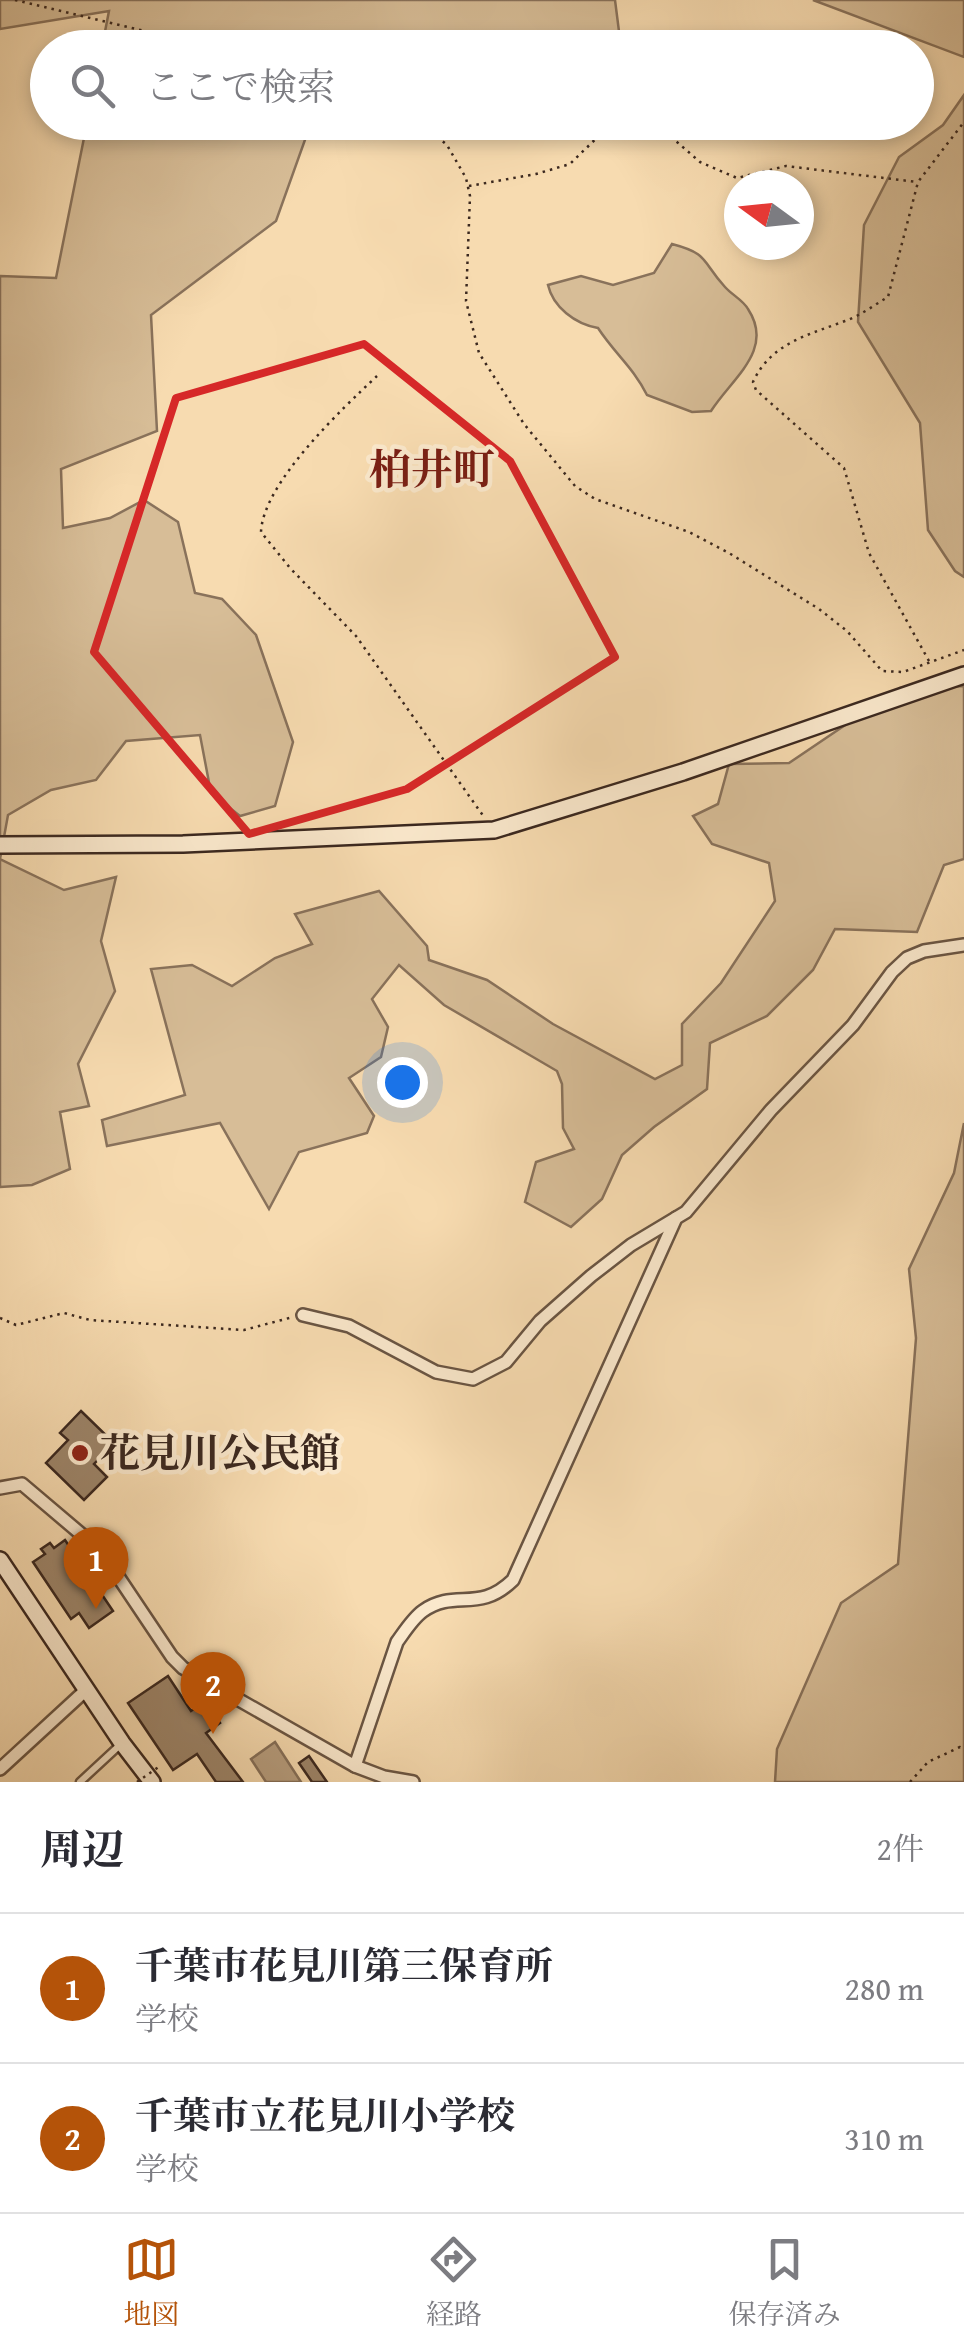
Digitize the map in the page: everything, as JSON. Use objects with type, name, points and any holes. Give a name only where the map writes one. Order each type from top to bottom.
[{"type":"street","points":[[0,845],[183,844],[494,830],[683,772],[964,675]]},
{"type":"street","points":[[303,1315],[349,1326],[436,1372],[472,1379],[506,1362],[540,1322],[592,1276],[686,1212],[771,1110],[854,1025],[892,972],[907,958],[924,951],[964,945]]},
{"type":"street","points":[[355,1766],[397,1642],[409,1625],[421,1612],[441,1602],[498,1595],[512,1580],[676,1218]]},
{"type":"street","points":[[0,1488],[22,1484],[101,1551],[172,1657],[184,1668],[355,1766],[412,1782]]},
{"type":"street","points":[[0,1560],[152,1782]]},
{"type":"street","points":[[0,1768],[86,1690]]},
{"type":"lane","points":[[80,1782],[122,1743]]},
{"type":"path","points":[[15,0],[140,30]]},
{"type":"path","points":[[929,662],[869,553],[844,468],[756,390],[754,382],[758,372],[784,344],[850,320],[888,296],[918,182],[964,122]]},
{"type":"path","points":[[438,140],[458,159],[470,196],[466,301],[478,353],[524,424],[574,486],[595,499],[689,532],[729,553],[820,609],[848,631],[882,672],[903,672],[964,650]]},
{"type":"path","points":[[468,186],[570,164],[595,140]]},
{"type":"path","points":[[675,140],[700,162],[737,178],[786,166],[918,182]]},
{"type":"path","points":[[377,376],[303,454],[272,498],[262,518],[262,532],[290,568],[356,636],[494,830]]},
{"type":"path","points":[[0,1318],[16,1325],[64,1313],[90,1320],[244,1330],[303,1315]]},
{"type":"path","points":[[910,1782],[928,1762],[960,1747],[964,1750]]},
{"type":"path","points":[[136,1782],[160,1766]]},
{"type":"highlighted area","points":[[364,344],[510,461],[615,657],[407,789],[249,834],[94,652],[176,398]]},
{"type":"shaded area","points":[[0,0],[615,0],[619,30],[105,30],[109,11],[0,29]]},
{"type":"shaded area","points":[[813,0],[964,0],[964,57],[934,46],[934,30],[892,30]]},
{"type":"shaded area","points":[[964,95],[964,577],[955,571],[928,530],[920,423],[858,322],[864,225],[899,157],[922,140],[934,140],[934,132]]},
{"type":"shaded area","points":[[84,140],[305,140],[276,221],[151,315],[157,431],[61,469],[63,528],[110,518],[144,500],[178,522],[195,593],[222,599],[256,635],[293,742],[275,806],[240,816],[211,793],[200,735],[126,741],[96,780],[51,790],[8,815],[0,859],[0,276],[56,278]]},
{"type":"shaded area","points":[[672,244],[693,251],[704,260],[746,306],[755,324],[757,338],[748,363],[711,411],[692,412],[647,395],[598,328],[566,313],[548,285],[581,276],[613,285],[654,273]]},
{"type":"shaded area","points":[[964,686],[964,859],[944,865],[917,932],[835,929],[813,970],[767,1016],[710,1043],[707,1089],[622,1155],[602,1199],[571,1227],[525,1202],[536,1162],[574,1149],[563,1128],[562,1084],[557,1071],[444,1005],[399,965],[372,999],[388,1027],[381,1057],[349,1078],[374,1116],[367,1133],[299,1152],[269,1209],[220,1123],[107,1146],[102,1120],[185,1095],[151,969],[192,965],[232,986],[275,958],[312,944],[295,914],[379,891],[427,946],[429,960],[487,980],[553,1024],[655,1079],[682,1065],[682,1024],[721,983],[775,901],[769,863],[712,844],[693,816],[718,804],[729,764],[789,763],[900,688]]},
{"type":"shaded area","points":[[0,859],[64,890],[116,877],[101,941],[115,991],[78,1064],[89,1106],[60,1112],[70,1169],[32,1185],[0,1187]]},
{"type":"shaded area","points":[[964,1123],[964,1782],[775,1782],[777,1749],[841,1603],[898,1564],[916,1338],[909,1269],[954,1173]]},
{"type":"shaded area","points":[[275,1742],[301,1782],[266,1782],[251,1759]]},
{"type":"building","name":"花見川公民館","points":[[81,1411],[114,1443],[94,1464],[107,1477],[84,1500],[46,1463],[68,1440],[60,1433]]},
{"type":"building","points":[[65,1540],[113,1611],[89,1628],[79,1613],[71,1619],[33,1562],[45,1554],[41,1549],[50,1543],[54,1548]]},
{"type":"building","points":[[168,1676],[191,1711],[205,1701],[220,1723],[206,1733],[243,1782],[216,1782],[197,1754],[173,1770],[128,1703]]},
{"type":"building","points":[[309,1756],[327,1782],[312,1782],[299,1763]]},
{"type":"place","name":"花見川公民館","points":[[80,1453]]},
{"type":"place","name":"千葉市花見川第三保育所","points":[[96,1609]]},
{"type":"place","name":"千葉市立花見川小学校","points":[[213,1734]]},
{"type":"district","name":"柏井町","points":[[432,469]]}]
